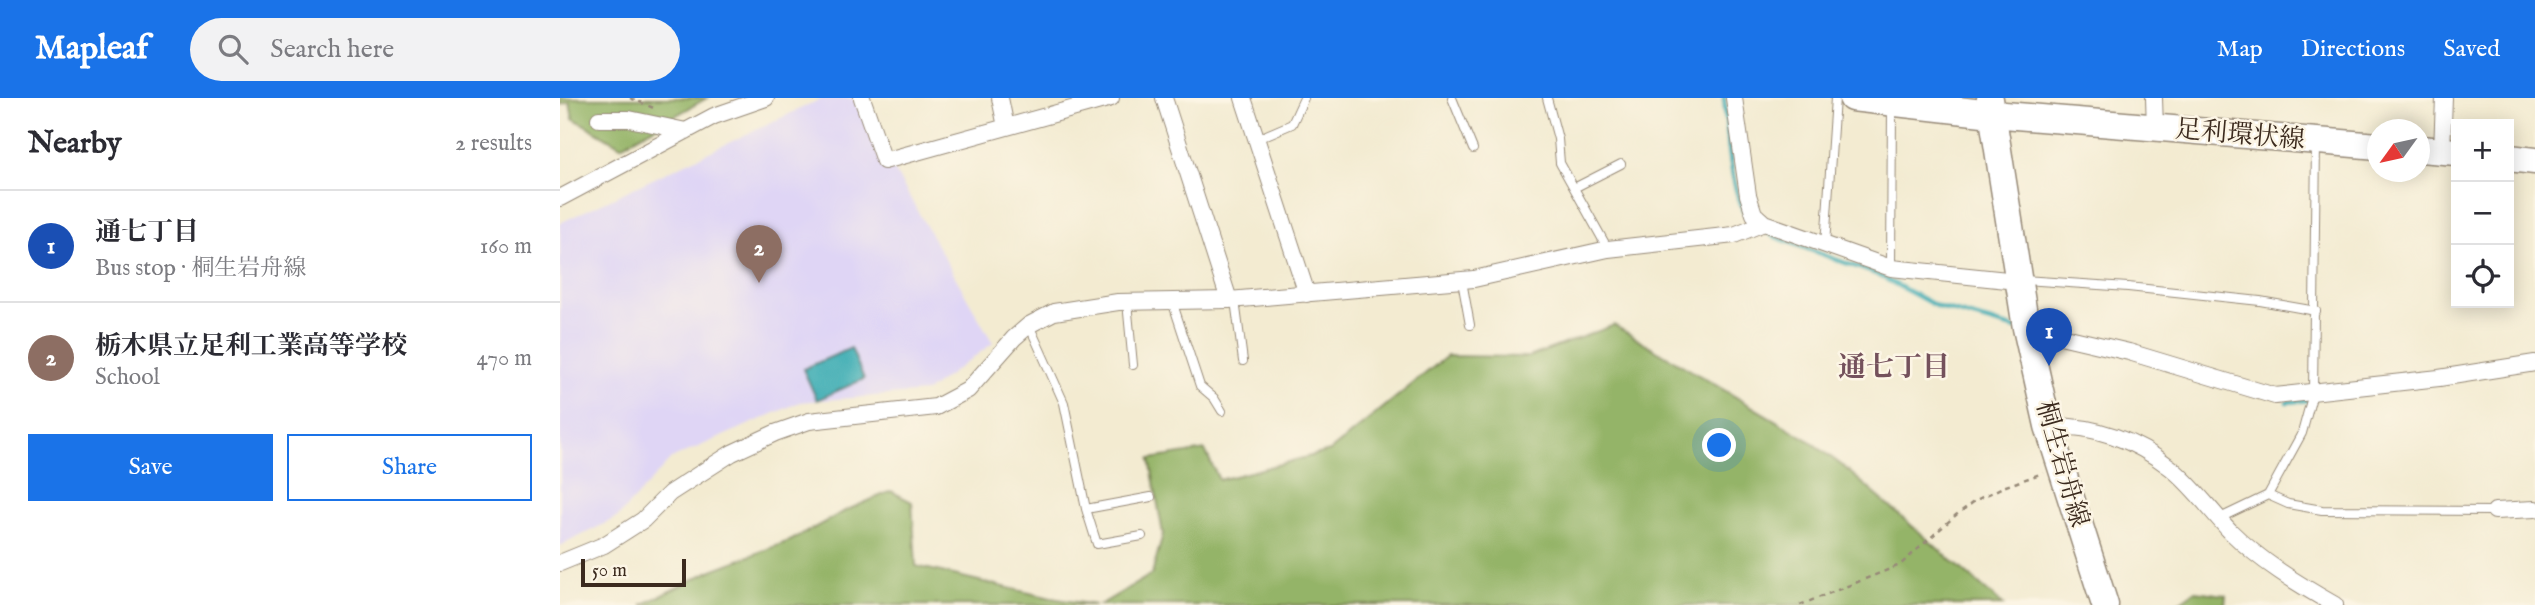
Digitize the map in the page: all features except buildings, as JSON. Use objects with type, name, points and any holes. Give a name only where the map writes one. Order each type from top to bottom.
[{"type":"main road","name":"足利環状線","points":[[1852,98],[1892,103],[1991,106],[2155,128],[2367,145]]},
{"type":"main road","name":"桐生岩舟線","points":[[1991,106],[2017,281],[2048,426],[2105,605]]},
{"type":"main road","points":[[2514,159],[2535,161]]},
{"type":"street","points":[[560,198],[713,116],[766,98]]},
{"type":"street","points":[[862,98],[884,161],[1006,127],[1074,103],[1111,98]]},
{"type":"street","points":[[1000,98],[1006,127]]},
{"type":"street","points":[[1164,98],[1232,300]]},
{"type":"street","points":[[1243,98],[1307,294]]},
{"type":"street","points":[[1734,98],[1748,195],[1754,214],[1764,223],[1891,268],[2017,281]]},
{"type":"street","points":[[2154,98],[2155,128]]},
{"type":"street","points":[[2439,151],[2444,98]]},
{"type":"street","points":[[599,119],[629,119],[685,131]]},
{"type":"street","points":[[560,563],[604,545],[643,520],[670,493],[732,453],[775,433],[809,421],[936,407],[968,390],[1029,324],[1054,312],[1127,302],[1232,300],[1462,281],[1608,249],[1724,236],[1764,223]]},
{"type":"street","points":[[2026,328],[2129,352],[2275,396],[2535,363]]},
{"type":"street","points":[[2048,426],[2071,425],[2124,438],[2172,469],[2231,532],[2287,577],[2335,605]]},
{"type":"street","points":[[2495,511],[2535,509]]},
{"type":"lane","points":[[1257,139],[1292,124],[1304,98]]},
{"type":"lane","points":[[1452,98],[1473,149]]},
{"type":"lane","points":[[1547,98],[1558,139],[1560,163],[1608,249]]},
{"type":"lane","points":[[1825,245],[1835,98]]},
{"type":"lane","points":[[1891,268],[1892,103]]},
{"type":"lane","points":[[2220,518],[2267,495],[2302,433],[2313,393],[2316,141]]},
{"type":"lane","points":[[1574,188],[1621,164]]},
{"type":"lane","points":[[2017,281],[2038,280],[2128,287],[2260,301],[2316,310]]},
{"type":"lane","points":[[1462,281],[1470,325]]},
{"type":"lane","points":[[1232,300],[1243,361]]},
{"type":"lane","points":[[1172,301],[1200,386],[1214,398],[1222,411]]},
{"type":"lane","points":[[1127,302],[1133,365]]},
{"type":"lane","points":[[1029,324],[1064,403],[1086,509],[1097,544],[1142,536]]},
{"type":"lane","points":[[2267,495],[2288,504],[2322,510],[2495,511]]},
{"type":"lane","points":[[1086,509],[1151,497]]},
{"type":"path","points":[[630,98],[663,111]]},
{"type":"path","points":[[1800,605],[1900,565],[1976,500],[2003,487],[2061,467]]},
{"type":"shaded area","points":[[823,98],[853,98],[993,343],[926,392],[800,402],[671,459],[618,517],[560,546],[560,223]]},
{"type":"green space","points":[[560,98],[707,98],[621,146],[573,118],[570,102],[560,105]]},
{"type":"green space","points":[[1614,325],[1807,439],[1844,467],[2003,605],[1100,605],[1152,574],[1163,534],[1150,459],[1205,450],[1219,480],[1330,451],[1447,356],[1529,357]]},
{"type":"green space","points":[[891,491],[912,502],[916,566],[1051,598],[1095,605],[642,605],[712,570],[792,540],[845,511]]},
{"type":"green space","points":[[2195,591],[2226,595],[2225,605],[2175,605]]},
{"type":"water","points":[[851,348],[864,379],[817,400],[803,369]]},
{"type":"waterway","points":[[1724,98],[1734,180],[1738,196],[1751,222]]},
{"type":"waterway","points":[[1764,230],[1775,237],[1878,275],[1938,307],[2016,329]]},
{"type":"waterway","points":[[2287,402],[2310,400]]},
{"type":"place","name":"栃木県立足利工業高等学校","points":[[759,283]]},
{"type":"place","name":"通七丁目","points":[[2049,366]]},
{"type":"district","name":"通七丁目","points":[[1894,368]]}]
